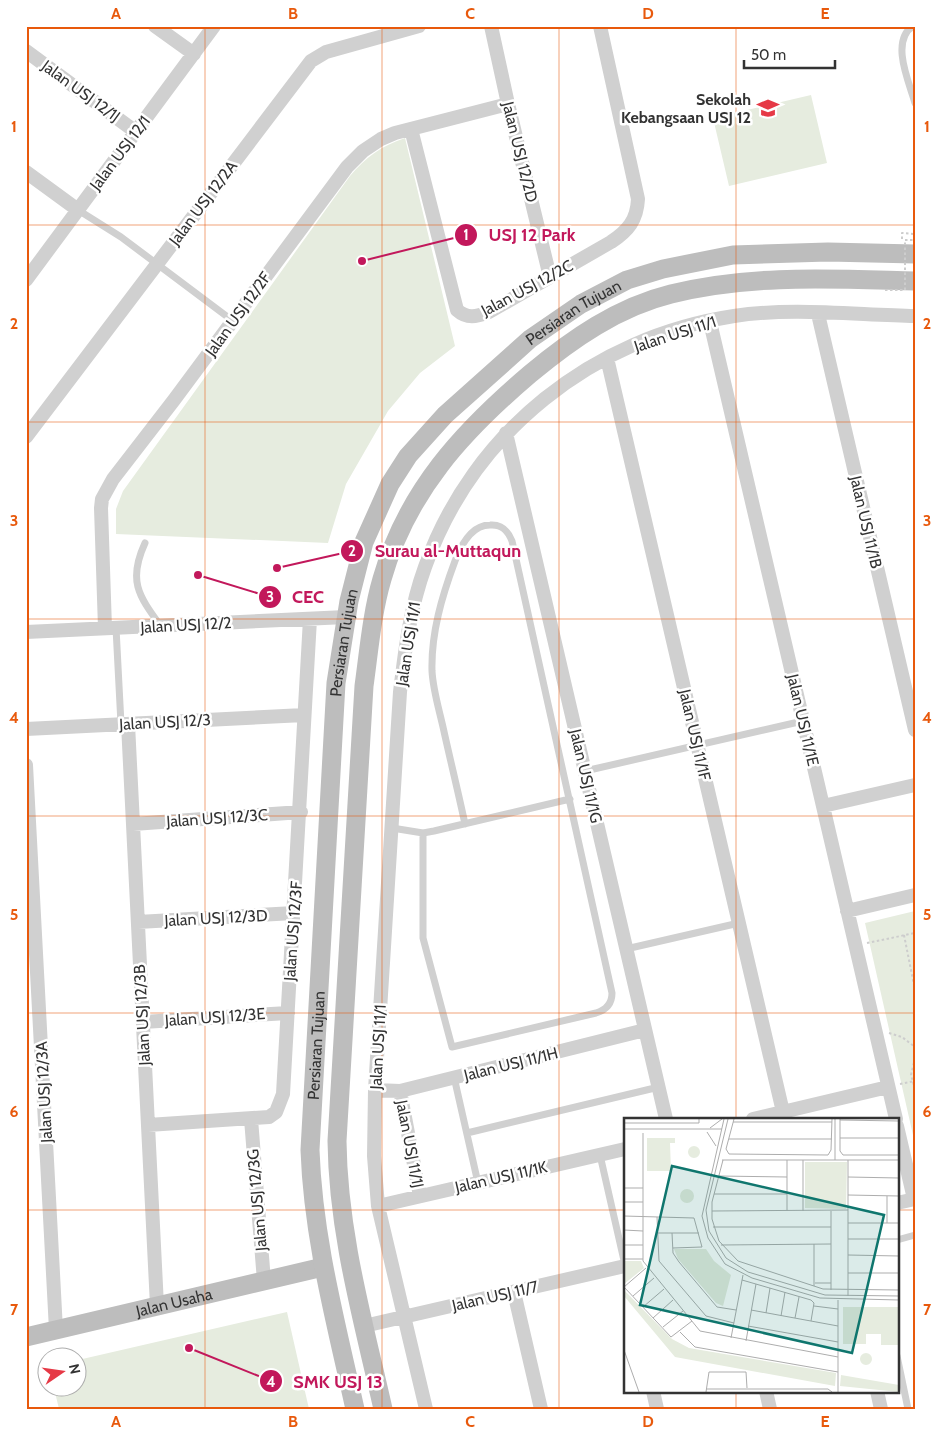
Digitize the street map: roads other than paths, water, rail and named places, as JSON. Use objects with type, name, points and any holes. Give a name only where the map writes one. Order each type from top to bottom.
[{"type":"main road","name":"Persiaran Tujuan","points":[[355,1409],[315,1218],[310,1150],[336,683],[346,617],[364,542],[390,484],[427,433],[491,372],[530,339],[581,304],[627,280],[663,269],[733,255],[828,252],[915,254]]},
{"type":"main road","name":"Persiaran Tujuan","points":[[383,1409],[343,1232],[337,1174],[337,1141],[360,721],[374,615],[382,578],[395,544],[424,485],[447,454],[482,417],[546,361],[609,318],[645,302],[705,286],[736,282],[790,280],[915,281]]},
{"type":"main road","points":[[530,339],[538,340],[543,344],[546,361]]},
{"type":"main road","name":"Jalan Usaha","points":[[26,1337],[324,1267]]},
{"type":"street","points":[[155,26],[194,54]]},
{"type":"street","name":"Jalan USJ 12/1","points":[[26,280],[214,26]]},
{"type":"street","name":"Jalan USJ 12/2A","points":[[26,437],[311,61],[326,52],[419,26]]},
{"type":"street","name":"Jalan USJ 12/2D","points":[[492,26],[508,104],[550,277]]},
{"type":"street","name":"Jalan USJ 12/2C","points":[[411,129],[453,300],[457,310],[464,316],[481,315],[550,277],[624,232],[634,219],[638,199],[600,26]]},
{"type":"street","name":"Jalan USJ 12/1J","points":[[26,51],[136,132]]},
{"type":"street","name":"Jalan USJ 12/2F","points":[[111,628],[102,499],[113,479],[347,167],[363,151],[381,139],[411,129],[508,104]]},
{"type":"street","points":[[26,172],[78,210]]},
{"type":"street","name":"Jalan USJ 11/1","points":[[426,1409],[378,1206],[374,1156],[375,1090],[400,692],[405,643],[425,566],[451,509],[468,482],[506,433],[556,388],[581,371],[656,337],[732,316],[764,312],[915,316]]},
{"type":"street","name":"Jalan USJ 11/1B","points":[[818,314],[915,730]]},
{"type":"street","name":"Jalan USJ 11/1E","points":[[710,322],[896,1118]]},
{"type":"street","name":"Jalan USJ 11/1F","points":[[607,358],[783,1112]]},
{"type":"street","name":"Jalan USJ 11/1G","points":[[506,433],[666,1118]]},
{"type":"street","name":"Jalan USJ 12/2","points":[[26,632],[346,617]]},
{"type":"street","name":"Jalan USJ 12/3F","points":[[148,1125],[269,1117],[276,1112],[283,1094],[310,619]]},
{"type":"street","name":"Jalan USJ 12/3","points":[[26,729],[304,715]]},
{"type":"street","name":"Jalan USJ 12/3B","points":[[125,724],[133,824],[156,1306]]},
{"type":"street","name":"Jalan USJ 12/3A","points":[[26,765],[56,1330]]},
{"type":"street","points":[[823,806],[915,785]]},
{"type":"street","name":"Jalan USJ 12/3C","points":[[133,824],[300,812]]},
{"type":"street","points":[[847,910],[915,895]]},
{"type":"street","name":"Jalan USJ 12/3D","points":[[138,922],[294,914]]},
{"type":"street","name":"Jalan USJ 12/3E","points":[[143,1022],[288,1013]]},
{"type":"street","name":"Jalan USJ 11/1H","points":[[375,1090],[400,1091],[646,1030]]},
{"type":"street","points":[[757,1118],[888,1088]]},
{"type":"street","name":"Jalan USJ 11/1J","points":[[400,1091],[420,1196]]},
{"type":"street","name":"Jalan USJ 12/3G","points":[[251,1119],[264,1281]]},
{"type":"street","points":[[898,1130],[914,1199],[898,1203]]},
{"type":"street","name":"Jalan USJ 11/1K","points":[[378,1206],[624,1149]]},
{"type":"street","name":"Jalan USJ 11/7","points":[[364,1326],[624,1265]]},
{"type":"street","points":[[514,1292],[541,1409]]},
{"type":"street","points":[[653,1392],[657,1409]]},
{"type":"street","points":[[766,1392],[770,1409]]},
{"type":"street","points":[[876,1392],[880,1409]]},
{"type":"lane","points":[[913,26],[903,36],[902,52],[915,102]]},
{"type":"lane","points":[[78,210],[157,264],[233,321]]},
{"type":"lane","points":[[422,832],[423,938],[452,1047],[603,1010],[612,1000],[570,799],[512,541],[508,532],[502,527],[484,525],[468,536],[460,548],[446,584],[439,607],[432,662],[434,686],[465,824]]},
{"type":"lane","points":[[145,543],[138,558],[134,577],[138,592],[160,626]]},
{"type":"lane","points":[[111,628],[125,724]]},
{"type":"lane","points":[[585,771],[803,721]]},
{"type":"lane","points":[[392,828],[422,832],[465,824],[570,799]]},
{"type":"lane","points":[[626,949],[738,923]]},
{"type":"lane","points":[[454,1078],[478,1183]]},
{"type":"lane","points":[[467,1133],[658,1087]]},
{"type":"lane","points":[[600,1154],[624,1261]]},
{"type":"lane","points":[[898,1240],[915,1235]]},
{"type":"lane","points":[[898,1361],[908,1409]]},
{"type":"place","name":"Sekolah Kebangsaan USJ 12","points":[[768,108]]},
{"type":"place","name":"USJ 12 Park","points":[[362,261]]},
{"type":"place","name":"Surau al-Muttaqun","points":[[277,568]]},
{"type":"place","name":"CEC","points":[[198,575]]},
{"type":"place","name":"SMK USJ 13","points":[[189,1348]]}]
